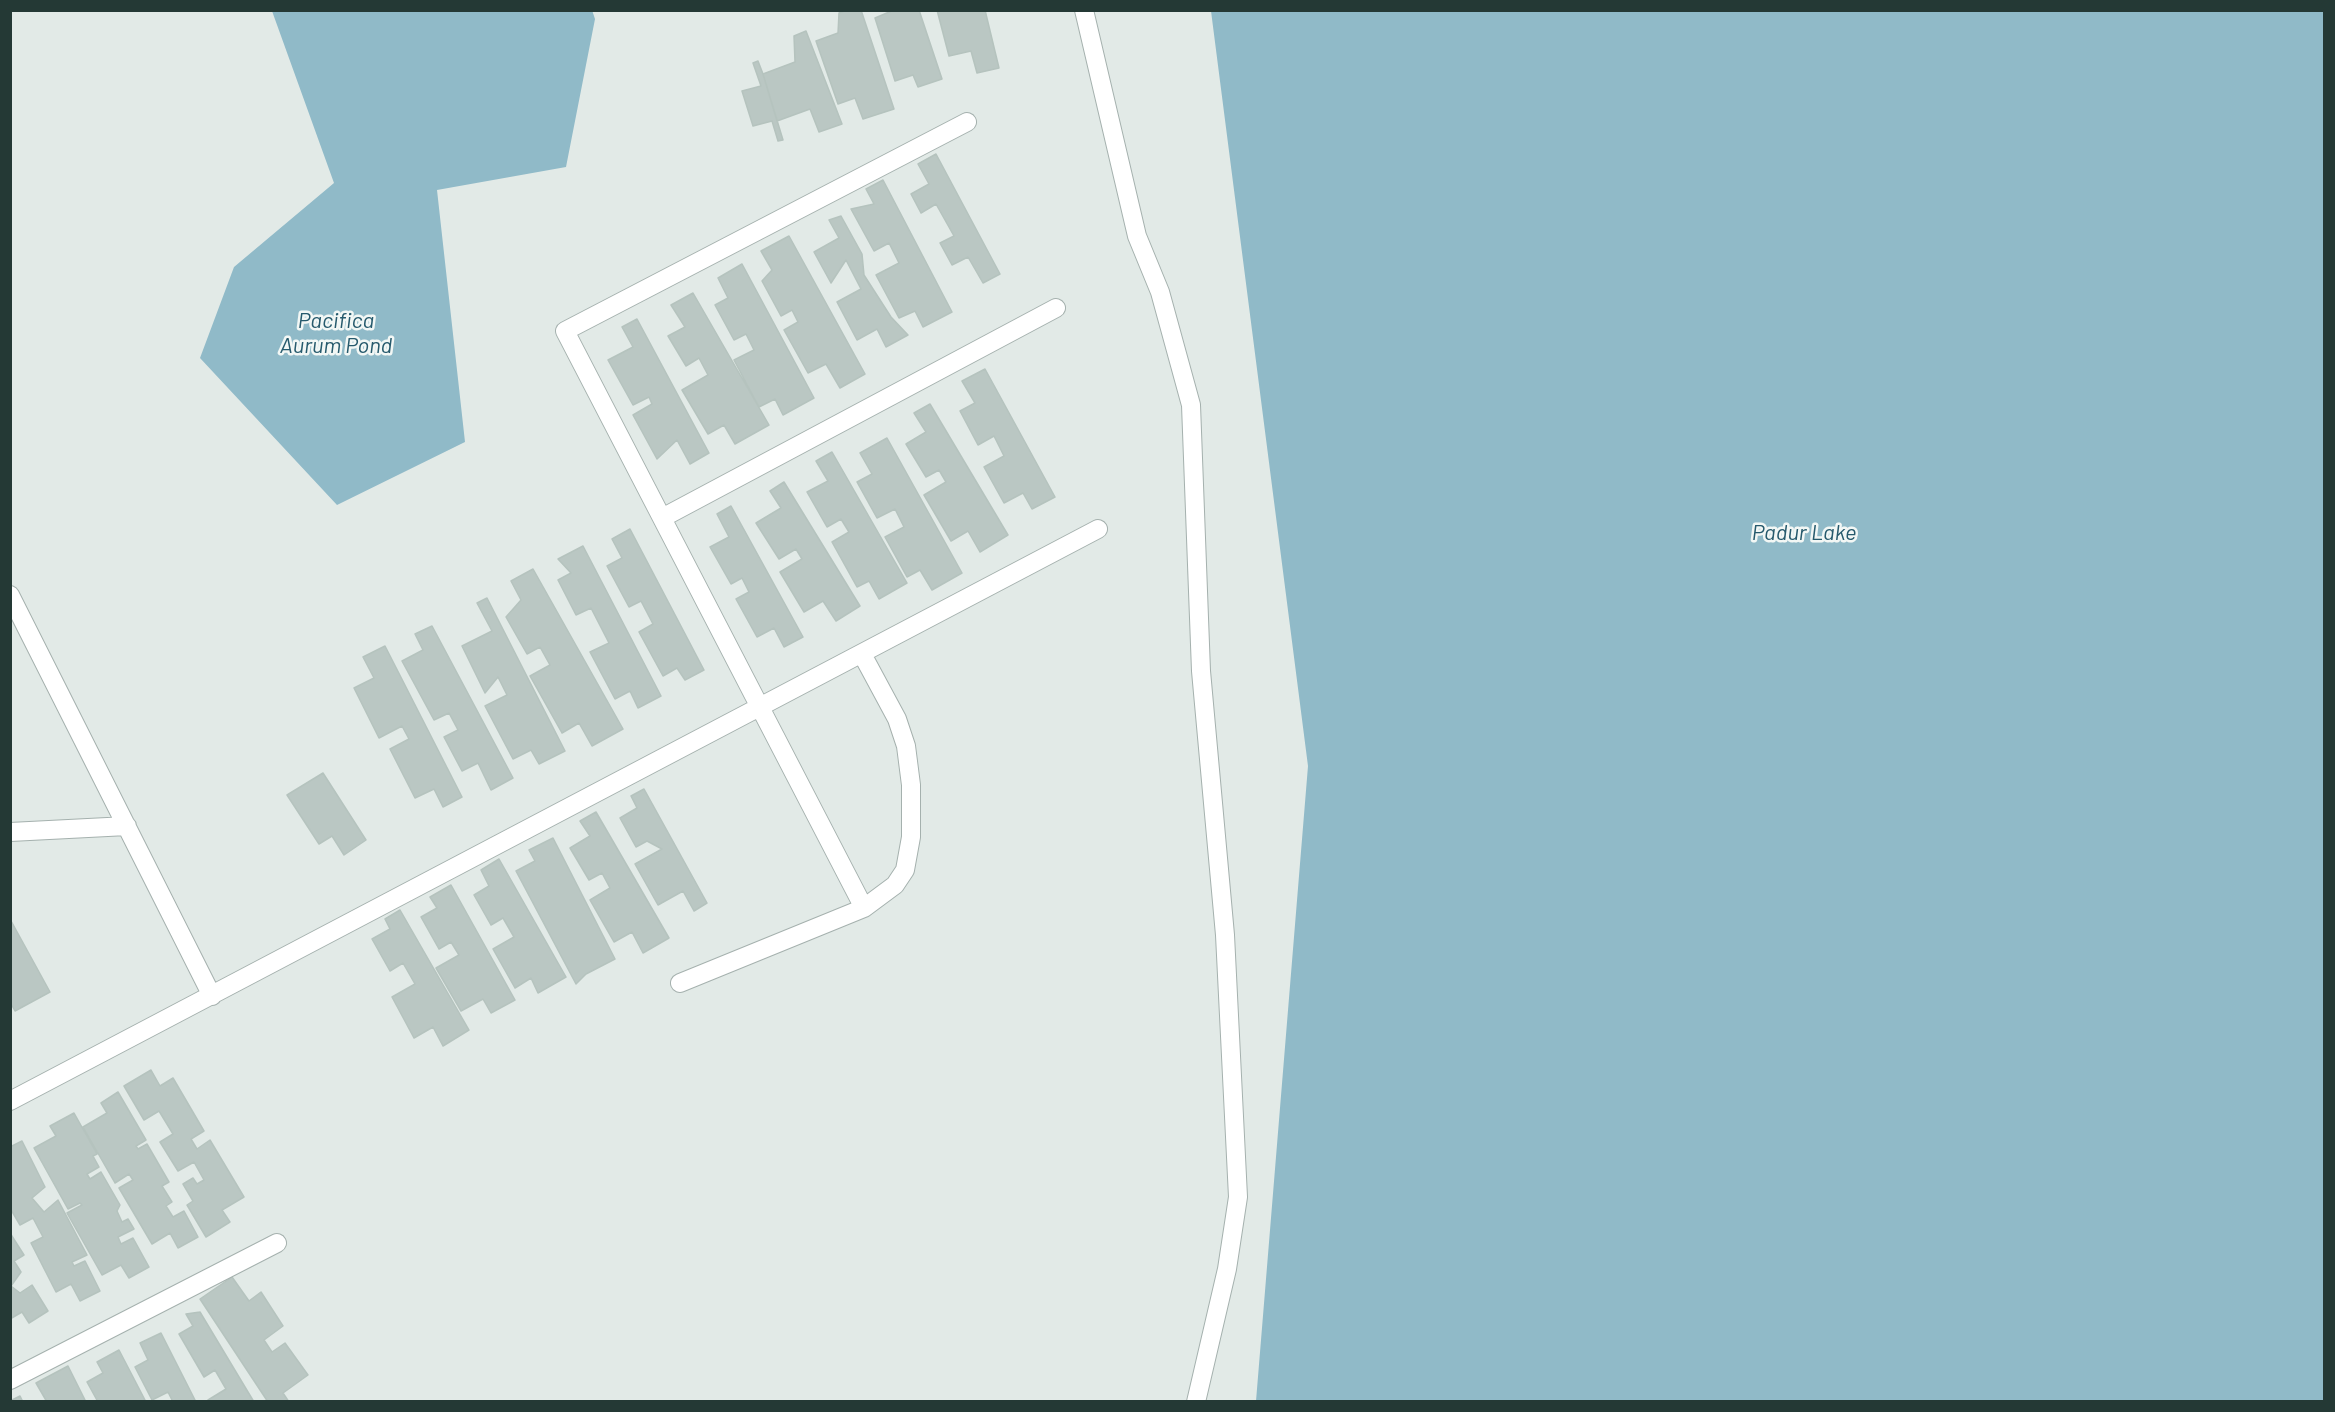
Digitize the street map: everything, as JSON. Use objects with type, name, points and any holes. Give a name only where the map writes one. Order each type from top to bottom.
[{"type":"street","points":[[1084,10],[1137,236],[1152,268],[1183,370],[1193,427],[1201,672],[1225,934],[1238,1197],[1227,1269],[1196,1401]]},
{"type":"street","points":[[864,908],[565,331],[967,122]]},
{"type":"street","points":[[662,518],[1056,308]]},
{"type":"street","points":[[10,1101],[1098,529]]},
{"type":"street","points":[[10,595],[212,996]]},
{"type":"street","points":[[680,983],[864,908],[895,885],[905,870],[911,837],[911,785],[906,746],[897,719],[862,654]]},
{"type":"street","points":[[10,832],[127,826]]},
{"type":"street","points":[[10,1380],[277,1243]]},
{"type":"water","name":"Pacifica Aurum Pond","points":[[592,10],[595,19],[566,167],[437,190],[465,442],[337,505],[200,358],[234,267],[334,183],[272,11]]},
{"type":"water","name":"Padur Lake","points":[[1211,11],[2324,11],[2324,1401],[1256,1401],[1308,766]]},
{"type":"building","points":[[847,10],[861,10],[894,109],[863,119],[855,98],[838,104],[816,41],[838,33],[839,13]]},
{"type":"building","points":[[894,10],[919,10],[942,79],[918,87],[913,75],[895,81],[875,18]]},
{"type":"building","points":[[937,10],[985,10],[999,68],[977,73],[971,51],[949,56]]},
{"type":"building","points":[[806,31],[842,124],[819,132],[810,109],[777,121],[763,74],[795,62],[794,36]]},
{"type":"building","points":[[758,61],[783,140],[778,141],[772,121],[753,126],[742,91],[761,86],[753,63]]},
{"type":"building","points":[[936,154],[1000,274],[983,283],[968,257],[952,265],[940,243],[954,236],[936,204],[921,213],[911,194],[929,184],[918,164]]},
{"type":"building","points":[[883,180],[952,312],[923,327],[915,311],[899,318],[876,275],[899,263],[889,243],[874,251],[851,209],[874,204],[866,189]]},
{"type":"building","points":[[841,216],[862,254],[864,275],[891,317],[908,335],[886,347],[877,329],[857,340],[837,302],[861,289],[846,260],[831,283],[814,252],[839,238],[829,220]]},
{"type":"building","points":[[789,236],[865,374],[840,388],[826,364],[808,373],[784,330],[798,322],[792,310],[781,316],[762,281],[772,270],[761,251]]},
{"type":"building","points":[[742,264],[814,398],[783,415],[775,399],[759,407],[734,360],[754,350],[746,334],[734,340],[715,305],[728,298],[718,278]]},
{"type":"building","points":[[693,293],[769,425],[735,444],[724,425],[708,434],[682,390],[708,375],[699,358],[686,366],[668,336],[685,327],[671,305]]},
{"type":"building","points":[[637,319],[709,453],[690,464],[677,440],[657,459],[633,415],[652,404],[649,397],[633,405],[608,360],[633,347],[622,327]]},
{"type":"building","points":[[985,369],[1055,497],[1032,509],[1023,493],[1004,503],[984,467],[1004,456],[994,436],[978,445],[960,411],[975,403],[962,381]]},
{"type":"building","points":[[930,404],[1008,535],[980,552],[968,531],[951,541],[924,495],[946,482],[939,470],[926,477],[906,444],[926,432],[914,413]]},
{"type":"building","points":[[887,438],[962,573],[932,590],[920,570],[907,577],[885,537],[904,527],[895,509],[877,518],[857,482],[872,474],[860,453]]},
{"type":"building","points":[[832,452],[907,583],[879,599],[869,581],[857,587],[832,542],[849,532],[841,519],[827,527],[807,492],[828,481],[816,461]]},
{"type":"building","points":[[784,482],[860,606],[836,621],[823,601],[804,612],[780,572],[802,559],[796,549],[779,559],[756,523],[781,508],[770,491]]},
{"type":"building","points":[[731,506],[803,637],[784,647],[774,628],[757,637],[736,599],[749,592],[742,578],[731,584],[710,547],[729,537],[717,514]]},
{"type":"building","points":[[630,529],[704,670],[685,680],[677,668],[663,676],[639,632],[653,624],[641,601],[629,607],[607,566],[622,558],[612,539]]},
{"type":"building","points":[[583,546],[661,696],[638,708],[630,691],[615,699],[590,652],[609,643],[591,608],[576,615],[558,580],[571,573],[558,559]]},
{"type":"building","points":[[533,569],[623,729],[592,746],[579,723],[562,733],[530,676],[550,665],[540,647],[527,654],[506,617],[521,600],[511,581]]},
{"type":"building","points":[[487,598],[565,751],[539,764],[531,750],[513,759],[485,706],[507,695],[498,677],[485,693],[462,646],[492,631],[477,603]]},
{"type":"building","points":[[432,626],[513,778],[491,790],[478,763],[462,771],[444,737],[458,730],[449,713],[434,720],[402,661],[423,650],[415,634]]},
{"type":"building","points":[[385,646],[462,797],[443,807],[434,789],[415,798],[390,749],[409,739],[402,726],[379,738],[354,688],[374,678],[363,657]]},
{"type":"building","points":[[323,773],[366,840],[344,855],[332,836],[319,844],[287,795]]},
{"type":"building","points":[[644,789],[707,903],[694,911],[683,891],[658,905],[635,864],[662,849],[647,841],[636,847],[620,818],[637,808],[631,796]]},
{"type":"building","points":[[596,812],[669,938],[643,953],[632,932],[614,942],[590,900],[610,888],[602,873],[589,880],[570,848],[590,836],[580,821]]},
{"type":"building","points":[[553,838],[615,959],[586,974],[576,984],[516,871],[535,861],[529,850]]},
{"type":"building","points":[[499,859],[566,977],[538,993],[531,978],[515,988],[493,949],[514,937],[503,918],[491,925],[474,895],[489,886],[481,870]]},
{"type":"building","points":[[451,885],[515,1000],[491,1013],[483,999],[461,1011],[436,968],[459,955],[451,942],[439,949],[421,917],[437,908],[430,897]]},
{"type":"building","points":[[400,910],[469,1030],[443,1046],[433,1027],[414,1038],[392,997],[415,984],[403,963],[390,971],[372,939],[390,929],[385,919]]},
{"type":"building","points":[[10,919],[50,992],[15,1011],[10,1002]]},
{"type":"building","points":[[151,1070],[160,1086],[173,1078],[204,1131],[191,1139],[197,1149],[210,1140],[244,1197],[222,1210],[230,1222],[206,1237],[187,1205],[193,1201],[183,1184],[193,1178],[197,1184],[204,1180],[194,1162],[178,1171],[160,1142],[173,1134],[159,1111],[144,1120],[124,1086]]},
{"type":"building","points":[[118,1092],[146,1140],[136,1146],[138,1149],[147,1144],[169,1182],[162,1186],[172,1202],[166,1206],[173,1217],[184,1211],[198,1237],[178,1248],[170,1233],[152,1244],[119,1188],[133,1180],[129,1174],[115,1183],[83,1127],[107,1113],[101,1103]]},
{"type":"building","points":[[74,1113],[97,1154],[93,1156],[99,1167],[87,1174],[90,1179],[101,1172],[120,1205],[117,1211],[122,1222],[128,1219],[134,1229],[118,1237],[121,1244],[133,1238],[149,1267],[129,1278],[121,1265],[102,1275],[67,1213],[82,1205],[80,1203],[68,1209],[34,1148],[56,1136],[50,1126]]},
{"type":"building","points":[[22,1141],[45,1187],[32,1198],[44,1212],[58,1200],[87,1255],[72,1262],[74,1266],[85,1261],[100,1291],[80,1301],[71,1284],[56,1292],[31,1243],[43,1237],[33,1218],[20,1225],[10,1208],[10,1147]]},
{"type":"building","points":[[10,1233],[24,1255],[14,1261],[21,1272],[11,1286],[20,1293],[32,1285],[48,1311],[29,1323],[22,1312],[10,1319]]},
{"type":"building","points":[[232,1277],[249,1301],[261,1292],[283,1326],[264,1340],[272,1352],[285,1343],[308,1375],[283,1393],[289,1402],[268,1402],[200,1299]]},
{"type":"building","points":[[200,1312],[254,1402],[209,1402],[208,1400],[226,1389],[215,1370],[204,1377],[179,1334],[193,1326],[186,1314]]},
{"type":"building","points":[[161,1333],[196,1402],[173,1402],[168,1392],[152,1400],[135,1367],[148,1360],[140,1343]]},
{"type":"building","points":[[119,1350],[146,1402],[98,1402],[87,1382],[103,1373],[97,1362]]},
{"type":"building","points":[[68,1366],[86,1402],[47,1402],[36,1383]]},
{"type":"building","points":[[20,1396],[23,1402],[10,1402],[10,1401]]}]
